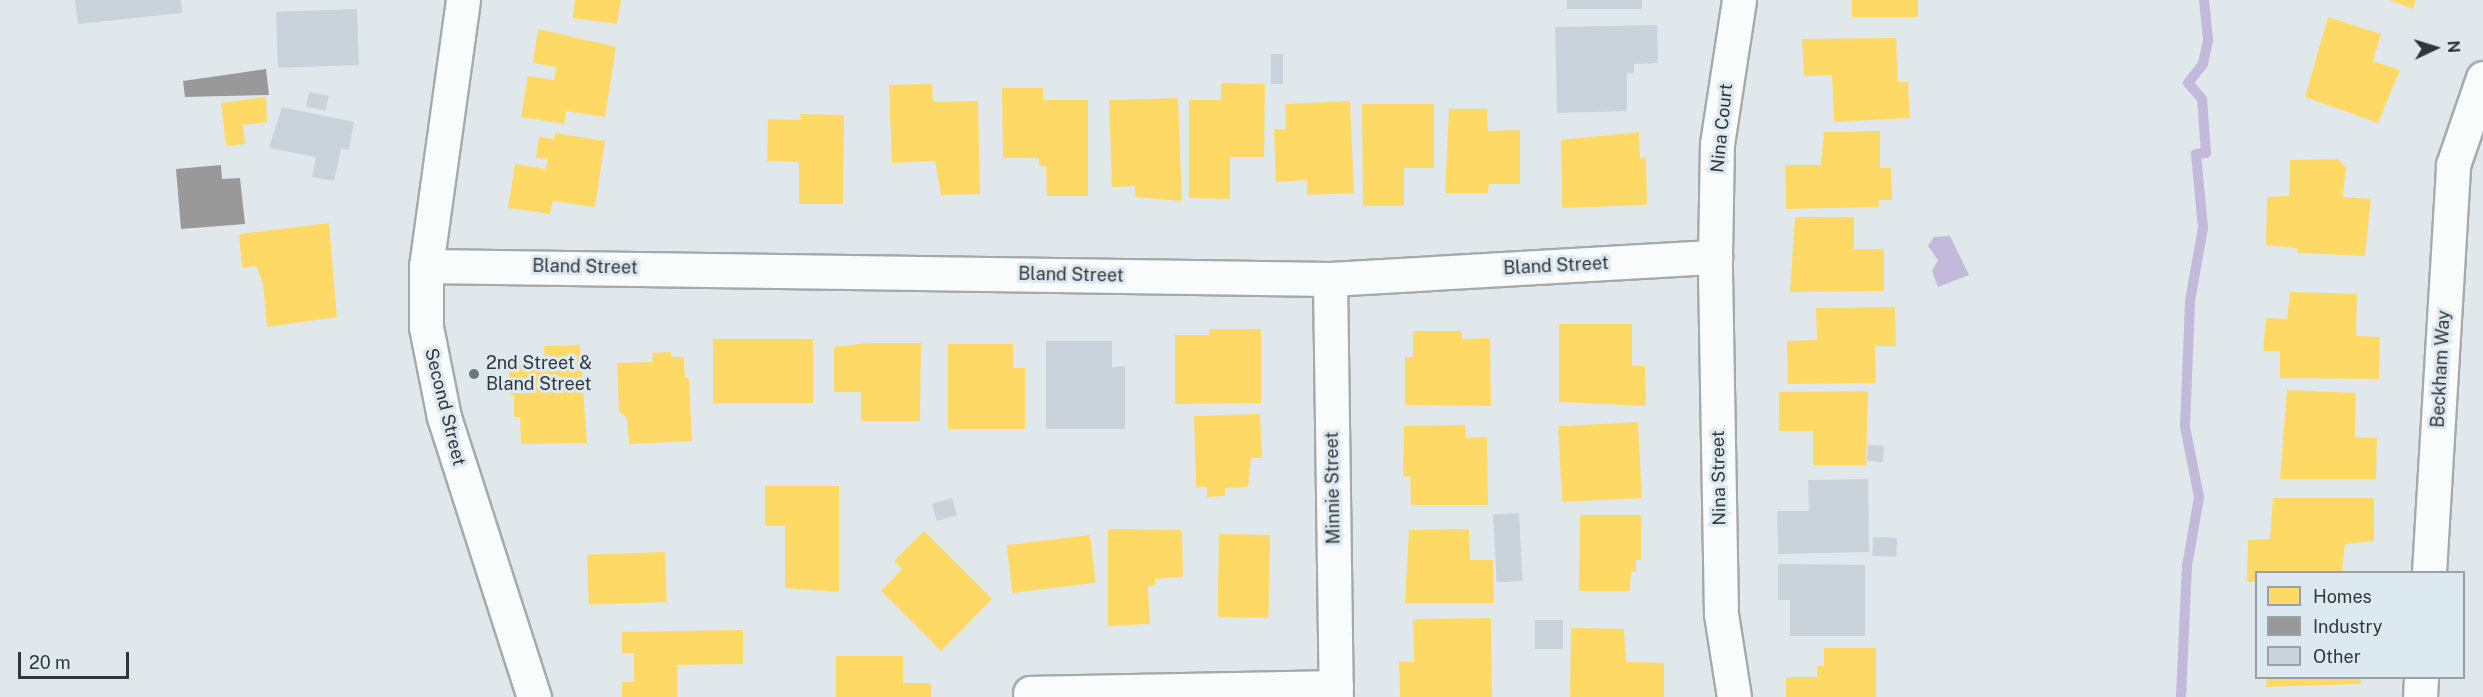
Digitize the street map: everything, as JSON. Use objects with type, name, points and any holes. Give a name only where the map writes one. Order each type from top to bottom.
[{"type":"street","name":"Second Street","points":[[463,0],[426,266],[426,327],[444,417],[534,697]]},
{"type":"street","name":"Nina Court","points":[[1715,257],[1717,144],[1739,0]]},
{"type":"street","name":"Beckham Way","points":[[2429,571],[2453,165],[2483,78]]},
{"type":"street","name":"Bland Street","points":[[426,266],[1330,279],[1715,257]]},
{"type":"street","name":"Nina Street","points":[[1715,257],[1721,614],[1734,697]]},
{"type":"street","name":"Minnie Street","points":[[1330,279],[1336,692]]},
{"type":"street","points":[[2420,697],[2421,679]]},
{"type":"street","points":[[1030,693],[1336,692]]},
{"type":"shaded area","points":[[1950,236],[1969,275],[1938,287],[1932,271],[1938,260],[1928,246],[1934,237]]},
{"type":"building: Homes","points":[[575,0],[621,0],[617,24],[573,18]]},
{"type":"building: Homes","points":[[1852,0],[1918,0],[1918,17],[1852,17]]},
{"type":"building: Homes","points":[[2390,0],[2416,0],[2413,9]]},
{"type":"building: Homes","points":[[2328,17],[2381,34],[2373,61],[2400,70],[2378,123],[2305,97]]},
{"type":"building: Homes","points":[[538,29],[616,47],[605,117],[566,111],[564,124],[521,117],[528,76],[554,80],[556,67],[533,63]]},
{"type":"building: Homes","points":[[1896,38],[1898,82],[1908,82],[1910,118],[1834,122],[1832,75],[1804,76],[1802,39]]},
{"type":"building: Homes","points":[[1221,83],[1265,84],[1264,157],[1230,157],[1230,199],[1189,198],[1189,100],[1221,100]]},
{"type":"building: Homes","points":[[932,84],[933,102],[978,101],[980,194],[941,195],[935,161],[892,163],[889,85]]},
{"type":"building: Homes","points":[[1002,88],[1043,88],[1043,100],[1088,100],[1088,196],[1047,196],[1046,166],[1039,166],[1039,158],[1003,158]]},
{"type":"building: Homes","points":[[266,97],[267,122],[243,125],[245,144],[226,146],[221,103]]},
{"type":"building: Homes","points":[[1178,98],[1182,201],[1135,197],[1135,186],[1112,187],[1109,100]]},
{"type":"building: Homes","points":[[1350,101],[1354,193],[1307,195],[1307,180],[1276,182],[1274,129],[1286,129],[1285,104]]},
{"type":"building: Homes","points":[[1362,104],[1434,104],[1434,168],[1404,168],[1404,206],[1363,206]]},
{"type":"building: Homes","points":[[1449,109],[1487,109],[1488,131],[1520,130],[1520,184],[1489,184],[1488,193],[1445,193]]},
{"type":"building: Homes","points":[[800,114],[844,115],[843,204],[799,204],[799,162],[767,161],[768,119],[801,120]]},
{"type":"building: Homes","points":[[1880,131],[1880,168],[1891,168],[1892,200],[1879,200],[1879,207],[1786,209],[1785,165],[1821,165],[1824,132]]},
{"type":"building: Homes","points":[[1639,132],[1640,158],[1646,157],[1647,205],[1562,208],[1561,140]]},
{"type":"building: Homes","points":[[555,133],[605,141],[595,207],[553,201],[550,214],[508,208],[515,164],[546,169],[548,159],[536,158],[539,137],[554,139]]},
{"type":"building: Homes","points":[[2338,159],[2346,167],[2343,197],[2371,199],[2365,256],[2298,253],[2297,248],[2266,245],[2267,197],[2289,196],[2290,160]]},
{"type":"building: Homes","points":[[1795,217],[1854,217],[1854,249],[1884,249],[1884,291],[1790,292]]},
{"type":"building: Homes","points":[[329,223],[337,317],[267,327],[263,283],[256,266],[242,268],[239,234]]},
{"type":"building: Homes","points":[[2290,292],[2357,294],[2356,336],[2380,337],[2379,379],[2280,378],[2280,351],[2263,351],[2266,318],[2287,319]]},
{"type":"building: Homes","points":[[1895,307],[1896,346],[1875,346],[1876,383],[1788,384],[1787,341],[1817,340],[1816,308]]},
{"type":"building: Homes","points":[[1559,324],[1632,324],[1632,366],[1645,366],[1646,406],[1559,402]]},
{"type":"building: Homes","points":[[1209,329],[1261,329],[1261,403],[1175,404],[1175,335],[1209,335]]},
{"type":"building: Homes","points":[[1413,331],[1462,331],[1462,339],[1490,338],[1491,406],[1405,405],[1405,357],[1413,357]]},
{"type":"building: Homes","points":[[713,339],[813,339],[813,403],[713,403]]},
{"type":"building: Homes","points":[[867,343],[921,343],[920,421],[861,421],[861,392],[834,392],[834,347]]},
{"type":"building: Homes","points":[[948,344],[1013,344],[1013,368],[1025,368],[1025,429],[948,429]]},
{"type":"building: Homes","points":[[580,345],[587,443],[521,444],[520,417],[514,417],[514,395],[509,395],[509,361],[545,360],[544,346]]},
{"type":"building: Homes","points":[[671,352],[671,357],[684,357],[685,378],[689,378],[692,441],[629,444],[627,418],[619,411],[617,363],[653,362],[652,353]]},
{"type":"building: Homes","points":[[2287,390],[2356,393],[2355,437],[2377,438],[2376,479],[2280,479]]},
{"type":"building: Homes","points":[[1868,391],[1866,465],[1813,465],[1813,431],[1779,431],[1779,392]]},
{"type":"building: Homes","points":[[1260,414],[1262,458],[1251,458],[1248,487],[1225,488],[1225,496],[1207,497],[1207,487],[1196,487],[1194,416]]},
{"type":"building: Homes","points":[[1638,422],[1642,498],[1562,502],[1558,426]]},
{"type":"building: Homes","points":[[1465,425],[1466,438],[1487,437],[1488,505],[1411,505],[1410,476],[1403,477],[1404,426]]},
{"type":"building: Homes","points":[[765,486],[839,486],[839,592],[785,588],[785,526],[765,526]]},
{"type":"building: Homes","points":[[2273,498],[2374,498],[2374,541],[2345,544],[2342,571],[2255,571],[2255,582],[2247,582],[2248,540],[2270,539]]},
{"type":"building: Homes","points":[[1580,515],[1641,515],[1641,560],[1636,560],[1636,572],[1631,571],[1630,591],[1579,591]]},
{"type":"building: Homes","points":[[1108,529],[1182,530],[1183,577],[1155,579],[1155,585],[1148,586],[1150,624],[1108,626]]},
{"type":"building: Homes","points":[[1469,529],[1470,560],[1493,560],[1494,603],[1405,603],[1409,530]]},
{"type":"building: Homes","points":[[924,531],[992,599],[941,651],[881,591],[902,569],[894,561]]},
{"type":"building: Homes","points":[[1219,534],[1270,535],[1269,618],[1218,617]]},
{"type":"building: Homes","points":[[1090,535],[1096,583],[1012,593],[1007,545]]},
{"type":"building: Homes","points":[[665,552],[667,602],[589,605],[587,555]]},
{"type":"building: Homes","points":[[1491,618],[1492,697],[1400,697],[1399,662],[1414,662],[1413,619]]},
{"type":"building: Homes","points":[[1571,628],[1624,629],[1626,662],[1664,663],[1664,697],[1570,697]]},
{"type":"building: Homes","points":[[743,630],[743,664],[677,665],[677,697],[622,697],[622,682],[634,682],[634,653],[622,653],[622,632]]},
{"type":"building: Homes","points":[[1824,648],[1876,648],[1876,697],[1786,697],[1786,677],[1817,677],[1817,666],[1824,666]]},
{"type":"building: Homes","points":[[836,656],[903,656],[903,683],[931,683],[931,697],[836,697]]},
{"type":"building: Homes","points":[[2267,679],[2360,679],[2361,684],[2266,687]]},
{"type":"building: Industry","points":[[266,69],[269,95],[185,97],[183,81]]},
{"type":"building: Industry","points":[[221,165],[222,179],[240,178],[245,224],[181,229],[176,169]]},
{"type":"building: Other","points":[[75,0],[181,0],[182,13],[78,24]]},
{"type":"building: Other","points":[[1567,0],[1642,0],[1642,9],[1567,9]]},
{"type":"building: Other","points":[[357,9],[359,65],[278,68],[276,12]]},
{"type":"building: Other","points":[[1657,25],[1658,63],[1634,64],[1634,73],[1627,73],[1627,111],[1557,113],[1555,27]]},
{"type":"building: Other","points":[[1271,54],[1283,54],[1283,84],[1271,84]]},
{"type":"building: Other","points":[[309,92],[329,96],[326,111],[306,107]]},
{"type":"building: Other","points":[[282,107],[354,122],[349,150],[341,148],[334,181],[312,177],[316,157],[269,148]]},
{"type":"building: Other","points":[[1046,341],[1112,341],[1112,367],[1125,366],[1125,429],[1046,429]]},
{"type":"building: Other","points":[[1868,445],[1884,446],[1883,462],[1867,461]]},
{"type":"building: Other","points":[[1868,479],[1869,552],[1778,554],[1777,511],[1809,511],[1808,480]]},
{"type":"building: Other","points":[[952,498],[957,515],[937,521],[932,504]]},
{"type":"building: Other","points":[[1519,513],[1523,581],[1497,582],[1493,514]]},
{"type":"building: Other","points":[[1873,537],[1897,538],[1896,557],[1872,556]]},
{"type":"building: Other","points":[[1778,564],[1865,565],[1865,636],[1790,636],[1790,600],[1778,600]]},
{"type":"building: Other","points":[[1535,620],[1563,620],[1563,649],[1535,649]]},
{"type":"waterway","points":[[2181,697],[2187,566],[2199,497],[2185,427],[2190,301],[2203,228],[2196,154],[2206,153],[2202,99],[2188,83],[2203,64],[2208,40],[2204,0]]},
{"type":"place","name":"2nd Street & Bland Street","points":[[474,374]]}]
